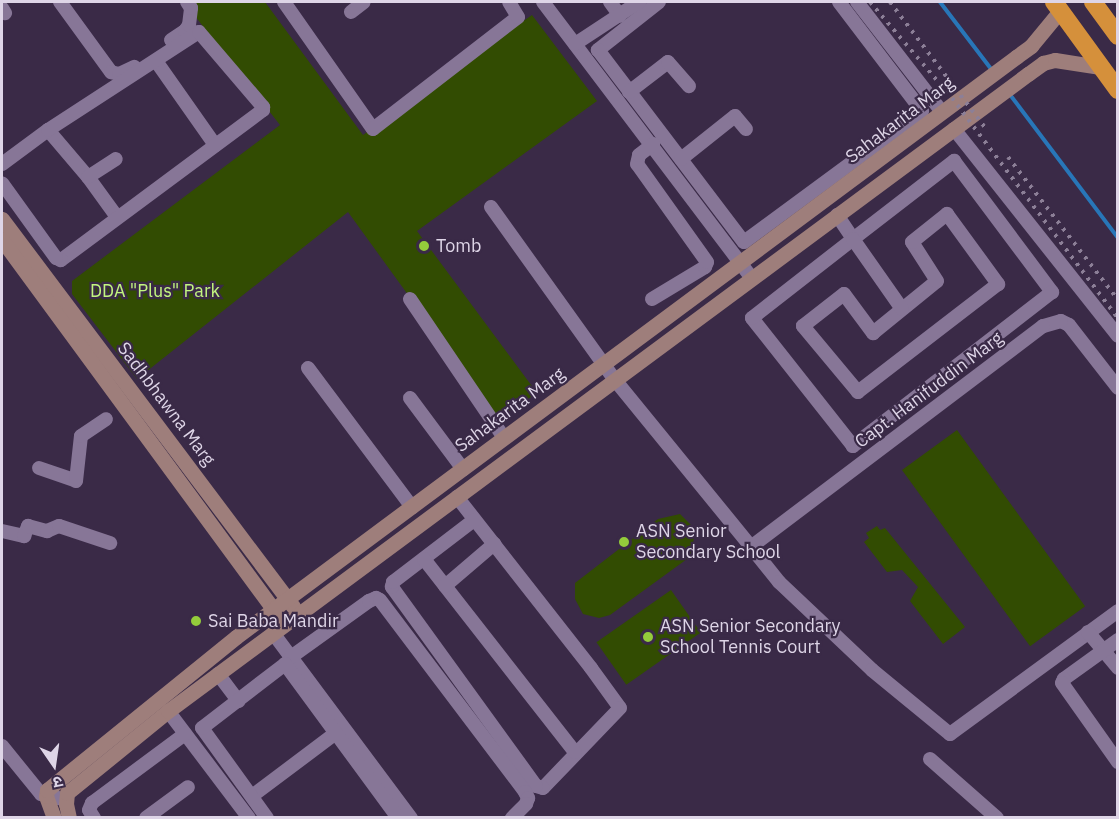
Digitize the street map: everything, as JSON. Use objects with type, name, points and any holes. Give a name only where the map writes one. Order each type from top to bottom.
[{"type":"highway","points":[[1093,2],[1118,36]]},
{"type":"highway","points":[[1057,6],[1118,90]]},
{"type":"street","points":[[60,2],[111,72],[119,74],[126,72],[185,31],[190,16],[187,2]]},
{"type":"street","points":[[285,2],[373,129],[518,17],[509,2]]},
{"type":"street","points":[[351,12],[364,2]]},
{"type":"street","points":[[543,2],[591,67],[653,144],[752,278]]},
{"type":"street","points":[[610,2],[620,16]]},
{"type":"street","points":[[575,44],[639,2]]},
{"type":"street","points":[[659,2],[598,50],[744,242]]},
{"type":"street","points":[[736,256],[744,242],[922,111],[839,2]]},
{"type":"street","points":[[857,2],[942,112]]},
{"type":"street","name":"Sahakarita Marg","points":[[50,807],[47,790],[287,600],[606,364],[736,256],[942,112],[1031,46],[1057,6]]},
{"type":"street","points":[[2,164],[48,130],[199,32],[263,110],[61,260],[56,258],[2,183]]},
{"type":"street","points":[[591,67],[604,58]]},
{"type":"street","name":"Sahakarita Marg","points":[[66,800],[67,793],[168,711],[1043,63],[1055,60],[1100,67]]},
{"type":"street","points":[[156,61],[215,145]]},
{"type":"street","points":[[629,92],[668,62],[689,86]]},
{"type":"street","points":[[681,159],[735,116],[746,129]]},
{"type":"street","points":[[954,129],[1118,336]]},
{"type":"street","points":[[48,130],[88,177],[117,217]]},
{"type":"street","points":[[652,299],[705,267],[707,262],[638,164],[639,155],[653,144]]},
{"type":"street","points":[[88,177],[116,159]]},
{"type":"street","points":[[954,161],[1052,292],[853,446],[752,318],[853,239],[954,161]]},
{"type":"street","points":[[491,207],[606,364],[615,380],[779,582],[872,670],[950,734],[1118,611]]},
{"type":"street","points":[[947,214],[998,284],[858,392],[803,326],[844,294],[873,333],[902,309],[937,280],[912,242],[947,214]]},
{"type":"street","points":[[837,215],[902,309]]},
{"type":"street","name":"Sadhbhawna Marg","points":[[2,219],[298,614]]},
{"type":"street","name":"Sadhbhawna Marg","points":[[2,240],[274,610],[279,628]]},
{"type":"street","points":[[410,299],[504,438]]},
{"type":"street","name":"Capt. Hanifuddin Marg","points":[[751,547],[1043,326],[1061,321],[1069,325],[1118,388]]},
{"type":"street","points":[[308,368],[412,507]]},
{"type":"street","points":[[410,398],[463,469]]},
{"type":"street","points":[[39,468],[76,481],[81,436],[106,419]]},
{"type":"street","points":[[457,497],[619,704],[619,712],[575,752],[546,786],[537,786],[392,587],[393,582],[474,520]]},
{"type":"street","points":[[2,531],[24,536],[28,525],[47,531],[59,526],[110,543]]},
{"type":"street","points":[[445,586],[494,544]]},
{"type":"street","points":[[424,559],[575,752]]},
{"type":"street","points":[[291,657],[369,601],[376,598],[380,600],[525,792],[528,798],[526,804],[512,818]]},
{"type":"street","points":[[279,628],[291,657],[411,818]]},
{"type":"street","points":[[1088,632],[1118,668]]},
{"type":"street","points":[[1118,640],[1064,679],[1062,683],[1118,762]]},
{"type":"street","points":[[267,818],[202,728],[285,664],[398,818]]},
{"type":"street","points":[[218,674],[237,701]]},
{"type":"street","points":[[168,711],[249,818]]},
{"type":"street","points":[[252,796],[336,733]]},
{"type":"street","points":[[94,818],[89,810],[92,803],[185,734]]},
{"type":"street","points":[[2,746],[50,807],[66,800],[69,818]]},
{"type":"street","points":[[930,759],[997,818]]},
{"type":"street","points":[[146,818],[188,788]]},
{"type":"green space","name":"DDA \"Plus\" Park","points":[[184,2],[265,2],[363,135],[532,15],[597,101],[417,231],[537,393],[498,419],[348,212],[137,379],[72,294],[72,281],[280,125]]},
{"type":"green space","points":[[957,430],[1085,606],[1030,646],[902,470]]},
{"type":"green space","points":[[680,514],[694,528],[693,550],[687,559],[610,615],[599,618],[583,614],[575,599],[575,583],[658,519]]},
{"type":"green space","points":[[877,526],[880,530],[885,528],[965,627],[943,644],[910,601],[918,587],[902,570],[887,572],[864,542],[869,538],[866,533]]},
{"type":"green space","name":"ASN Senior Secondary School Tennis Court","points":[[671,590],[701,633],[626,685],[596,642]]},
{"type":"waterway","points":[[940,2],[991,69]]},
{"type":"waterway","points":[[1008,92],[1118,238]]},
{"type":"railway","points":[[870,2],[952,98],[1118,318]]},
{"type":"railway","points":[[890,2],[986,129]]},
{"type":"railway","points":[[1008,157],[1118,300]]},
{"type":"place","name":"Tomb","points":[[424,246]]},
{"type":"place","name":"ASN Senior Secondary School","points":[[624,542]]},
{"type":"place","name":"Sai Baba Mandir","points":[[196,621]]},
{"type":"place","name":"ASN Senior Secondary School Tennis Court","points":[[648,637]]}]
